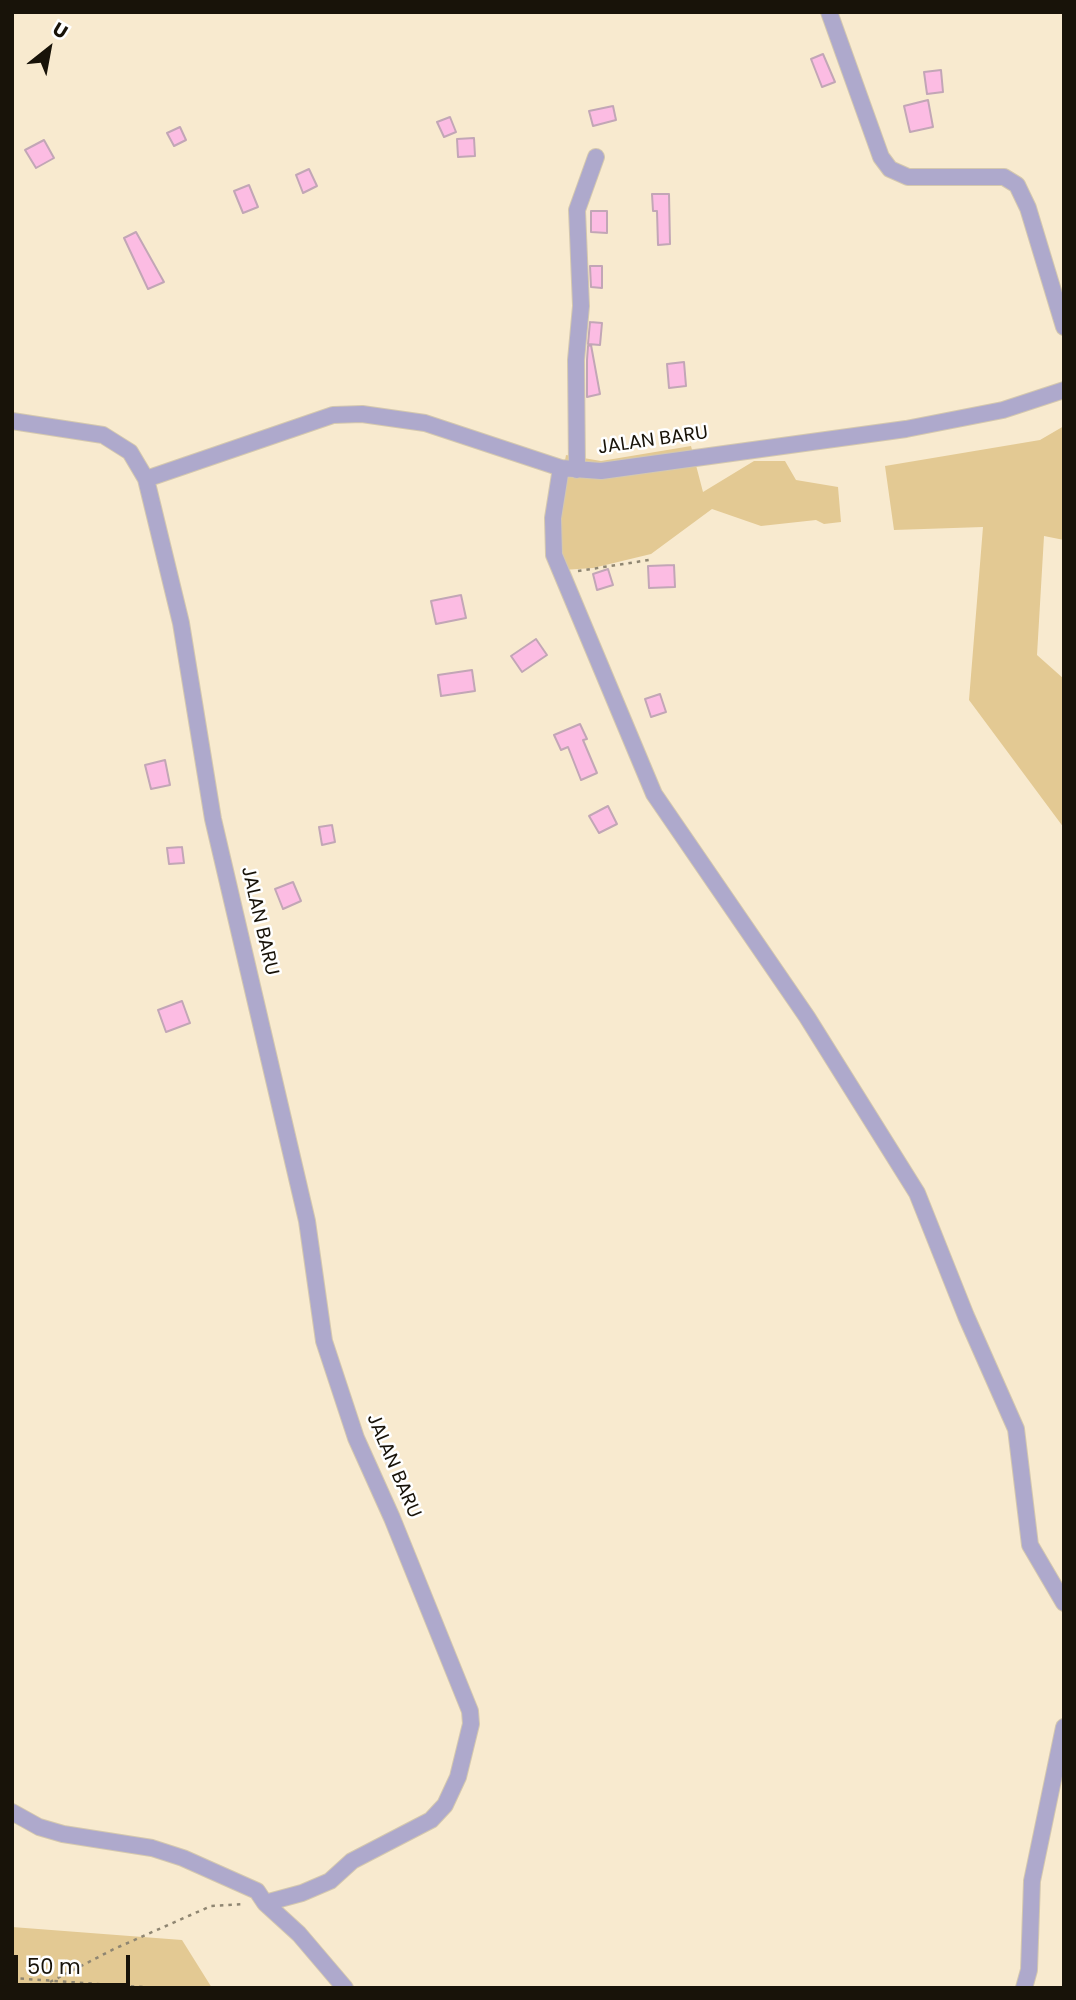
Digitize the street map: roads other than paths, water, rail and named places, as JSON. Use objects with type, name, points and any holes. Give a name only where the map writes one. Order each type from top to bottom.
[{"type":"street","points":[[829,12],[881,157],[890,169],[908,177],[919,178],[1004,177],[1017,185],[1028,208],[1064,327]]},
{"type":"street","points":[[596,157],[577,210],[581,306],[569,469],[553,518],[554,555],[654,794],[807,1017],[918,1193],[966,1317],[1016,1429],[1030,1545],[1064,1603]]},
{"type":"street","name":"JALAN BARU","points":[[265,1903],[302,1893],[330,1881],[352,1861],[430,1820],[445,1805],[458,1777],[471,1724],[470,1711],[393,1518],[356,1438],[324,1341],[307,1221],[213,819],[181,623],[146,479],[300,424],[333,415],[362,414],[425,423],[569,469],[626,470],[729,452],[906,429],[1003,410],[1064,390]]},
{"type":"street","points":[[12,421],[103,435],[130,452],[146,479]]},
{"type":"street","points":[[1024,1988],[1029,1970],[1032,1881],[1064,1727]]},
{"type":"street","points":[[12,1812],[39,1827],[152,1848],[183,1858],[257,1891],[265,1903],[299,1934],[345,1988]]}]
